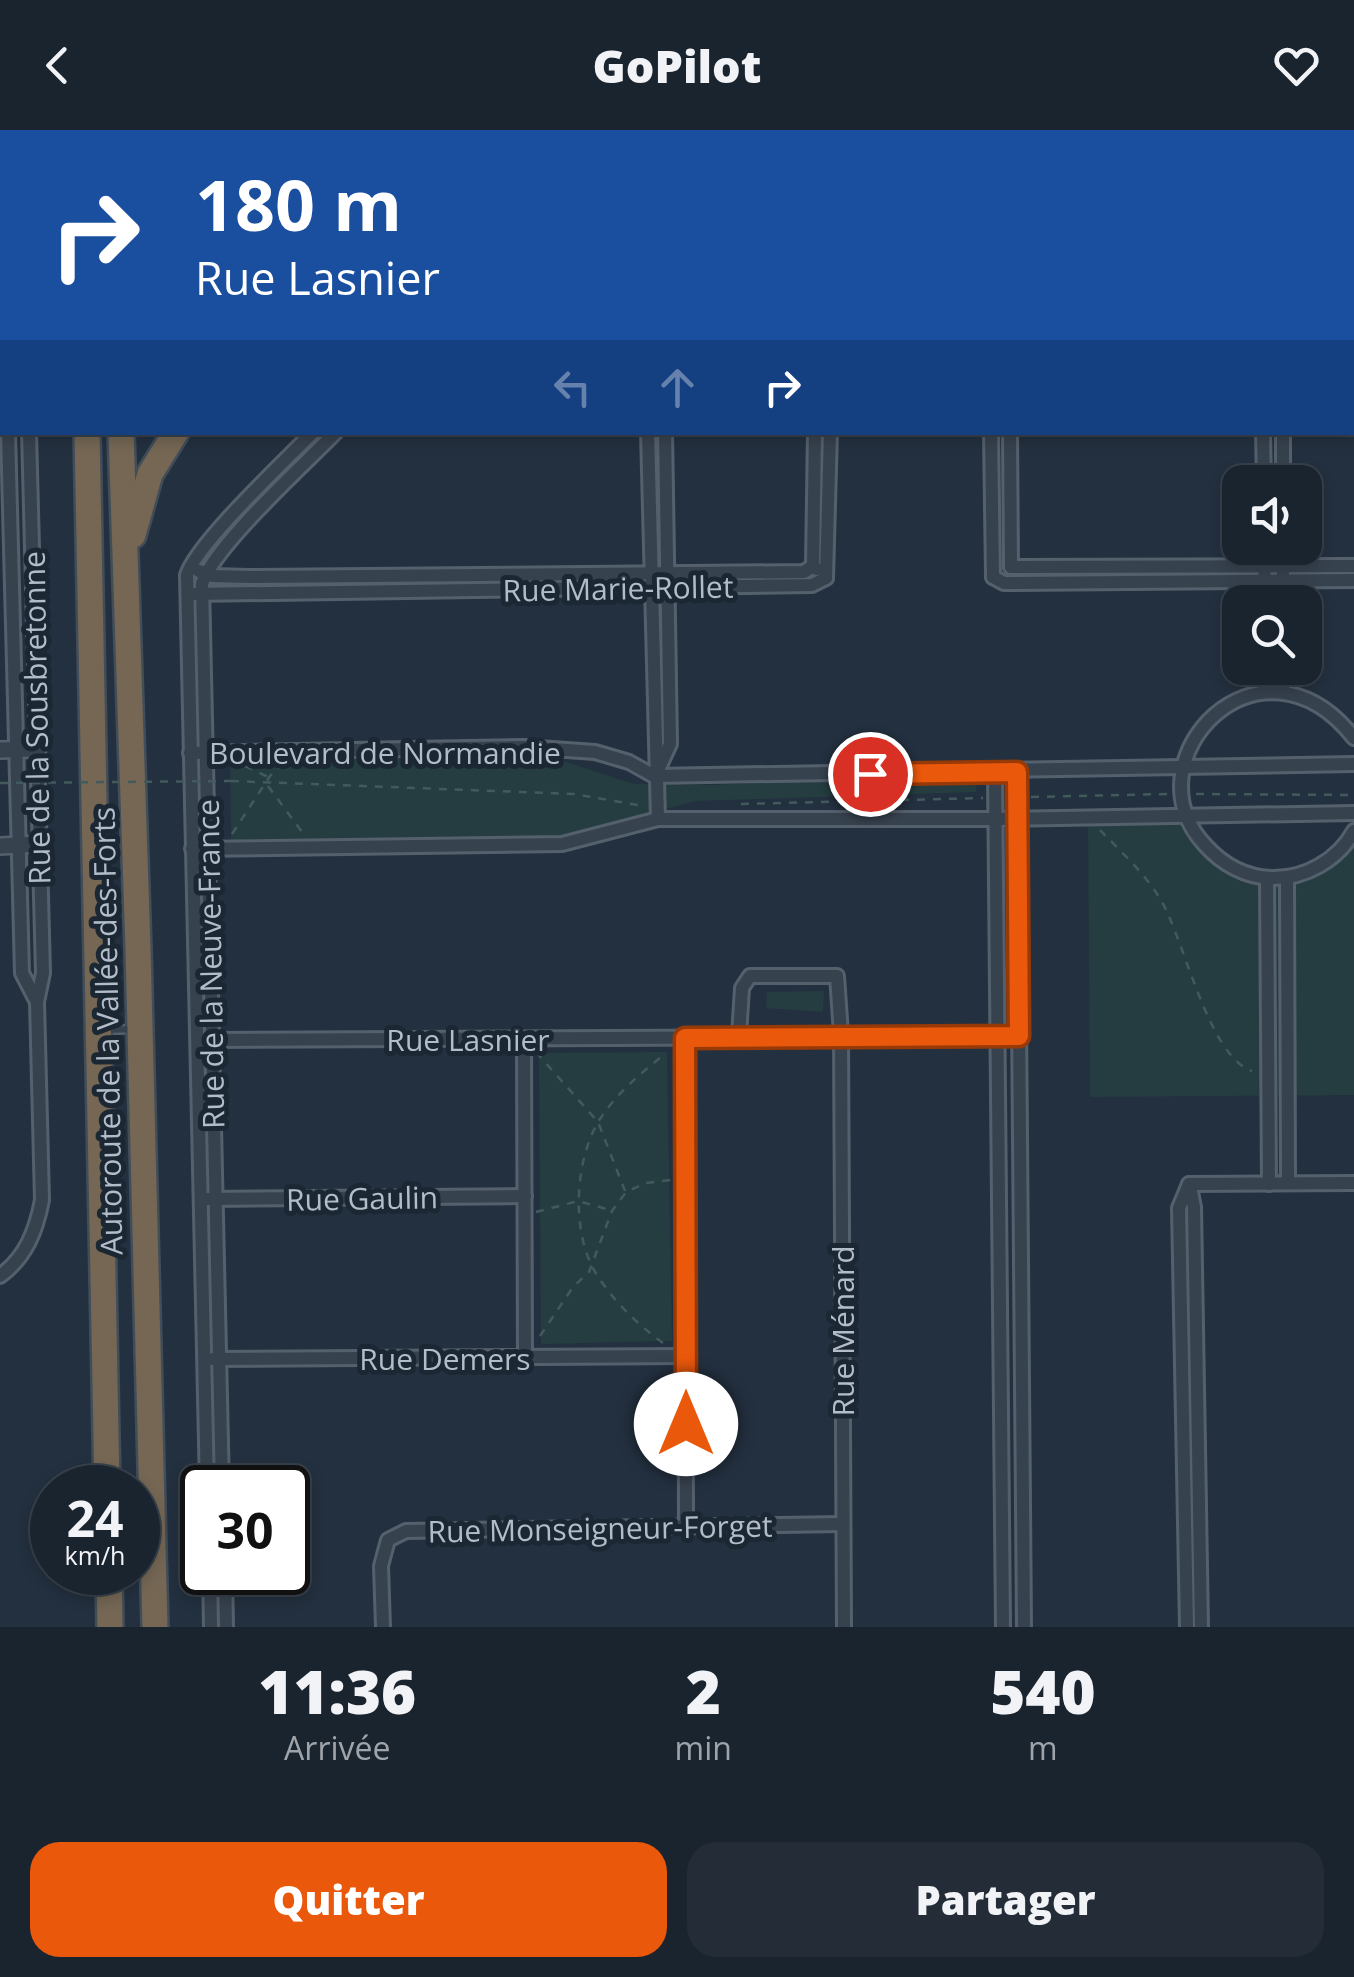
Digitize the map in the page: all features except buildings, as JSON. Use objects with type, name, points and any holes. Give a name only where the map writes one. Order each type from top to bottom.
[{"type":"highway","name":"Autoroute de la Vallée-des-Forts","points":[[87,435],[106,1465]]},
{"type":"highway","name":"Autoroute de la Vallée-des-Forts","points":[[121,435],[154,1627]]},
{"type":"highway","points":[[125,564],[146,485],[174,435]]},
{"type":"highway","points":[[109,1595],[110,1627]]},
{"type":"street","name":"Rue de la Sousbretonne","points":[[8,435],[4,564],[8,846],[22,972],[37,1002]]},
{"type":"street","name":"Rue de la Sousbretonne","points":[[0,1276],[19,1260],[36,1229],[42,1200],[37,1002],[43,973],[29,435]]},
{"type":"street","points":[[190,566],[310,435]]},
{"type":"street","name":"Rue de la Neuve-France","points":[[194,594],[236,536],[333,435]]},
{"type":"street","points":[[648,435],[654,776],[658,813]]},
{"type":"street","points":[[654,776],[670,744],[665,435]]},
{"type":"street","points":[[815,435],[813,566],[826,578]]},
{"type":"street","points":[[826,578],[830,435]]},
{"type":"street","points":[[991,435],[993,577]]},
{"type":"street","points":[[1010,435],[1011,567]]},
{"type":"street","points":[[1264,435],[1264,465]]},
{"type":"street","points":[[1283,435],[1283,465]]},
{"type":"street","points":[[4,564],[32,564]]},
{"type":"street","points":[[1265,565],[1265,585]]},
{"type":"street","points":[[1283,565],[1283,585]]},
{"type":"street","name":"Rue Marie-Rollet","points":[[190,566],[205,574],[249,578],[651,572],[667,580],[812,586],[826,578]]},
{"type":"street","name":"Rue de la Neuve-France","points":[[190,566],[198,753],[207,849],[222,1465]]},
{"type":"street","name":"Rue Marie-Rollet","points":[[194,594],[651,587],[667,580],[804,572],[813,566]]},
{"type":"street","points":[[1283,574],[1354,566]]},
{"type":"street","points":[[993,577],[1011,567],[1096,576]]},
{"type":"street","points":[[993,577],[1004,584],[1096,576],[1265,574],[1354,580]]},
{"type":"street","points":[[408,575],[408,591]]},
{"type":"street","points":[[6,586],[34,586]]},
{"type":"street","points":[[1266,685],[1266,692]]},
{"type":"street","points":[[1283,685],[1283,692]]},
{"type":"street","points":[[1354,738],[1338,717],[1322,706],[1283,692],[1246,696],[1219,710],[1195,737],[1184,766],[1182,794],[1186,814],[1198,838],[1216,858],[1240,872],[1267,878],[1312,870],[1334,856],[1354,831]]},
{"type":"street","name":"Boulevard de Normandie","points":[[198,753],[524,747],[595,752],[628,762],[654,776],[1354,764]]},
{"type":"street","points":[[7,750],[38,749]]},
{"type":"street","name":"Rue de la Neuve-France","points":[[198,753],[192,849],[207,1465]]},
{"type":"street","points":[[1017,772],[1024,1627]]},
{"type":"street","points":[[995,773],[1002,1627]]},
{"type":"street","points":[[192,849],[562,844],[658,813],[995,819],[1354,813]]},
{"type":"street","points":[[8,846],[39,844]]},
{"type":"street","points":[[1286,877],[1288,1184]]},
{"type":"street","points":[[1267,878],[1269,1184]]},
{"type":"street","points":[[1267,970],[1287,969]]},
{"type":"street","points":[[739,1036],[742,988],[750,976],[837,976],[841,1034]]},
{"type":"street","name":"Rue Lasnier","points":[[196,1041],[841,1034],[1019,1036]]},
{"type":"street","name":"Rue Ménard","points":[[841,1034],[844,1627]]},
{"type":"street","points":[[685,1038],[686,1528]]},
{"type":"street","points":[[524,1040],[525,1358]]},
{"type":"street","points":[[1201,1627],[1178,1208],[1189,1184],[1354,1182]]},
{"type":"street","points":[[998,1192],[1020,1192]]},
{"type":"street","name":"Rue Gaulin","points":[[200,1200],[525,1196]]},
{"type":"street","name":"Rue Demers","points":[[204,1360],[683,1356]]},
{"type":"street","points":[[1000,1364],[1022,1364]]},
{"type":"street","points":[[1187,1627],[1190,1442]]},
{"type":"street","name":"Rue Monseigneur-Forget","points":[[382,1627],[381,1566],[388,1540],[406,1531],[843,1524]]},
{"type":"street","points":[[1002,1527],[1023,1526]]},
{"type":"street","points":[[210,1595],[211,1627]]},
{"type":"street","points":[[225,1595],[226,1627]]},
{"type":"lane","points":[[96,1030],[140,1028]]},
{"type":"path","points":[[230,837],[266,782],[289,760]]},
{"type":"path","points":[[239,764],[266,776],[266,782],[306,840]]},
{"type":"path","points":[[0,784],[266,782],[574,794],[658,813]]},
{"type":"path","points":[[1017,797],[1354,795]]},
{"type":"path","points":[[738,804],[995,797]]},
{"type":"path","points":[[1088,816],[1152,885],[1164,905],[1219,1042],[1243,1068],[1268,1076]]},
{"type":"path","points":[[683,1356],[636,1323],[592,1266],[578,1201],[580,1172],[598,1122],[628,1084],[685,1038]]},
{"type":"path","points":[[524,1040],[598,1122],[626,1192]]},
{"type":"path","points":[[525,1358],[592,1266],[612,1211],[626,1192],[646,1183],[685,1178]]},
{"type":"path","points":[[525,1215],[578,1201],[612,1211]]},
{"type":"green space","points":[[548,756],[634,784],[711,785],[978,773],[976,792],[696,801],[559,836],[231,840],[230,759]]},
{"type":"green space","points":[[1184,814],[1205,853],[1274,883],[1313,871],[1354,831],[1354,1095],[1090,1097],[1088,816]]},
{"type":"green space","points":[[824,991],[823,1012],[766,1008],[767,992]]},
{"type":"green space","points":[[667,1052],[672,1341],[541,1344],[539,1053]]},
{"type":"route","points":[[686,1424],[685,1038],[841,1034],[1019,1036],[1017,772],[870,774]]}]
